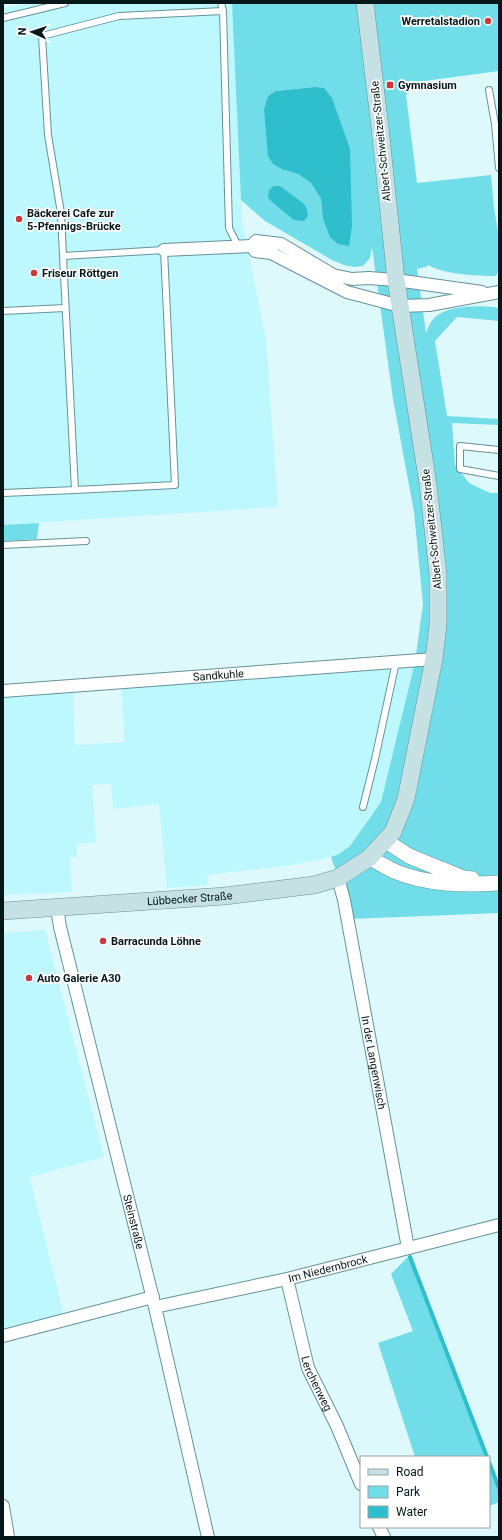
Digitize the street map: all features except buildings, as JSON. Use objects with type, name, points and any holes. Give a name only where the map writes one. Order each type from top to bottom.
[{"type":"main road","name":"Albert-Schweitzer-Straße","points":[[365,3],[396,280],[428,484],[436,548],[439,589],[438,625],[434,659],[406,799]]},
{"type":"main road","name":"Lübbecker Straße","points":[[3,911],[257,892],[314,885],[338,878],[369,858],[393,832],[406,799]]},
{"type":"street","points":[[252,246],[256,240],[281,244],[333,275],[352,279],[369,278],[396,280],[497,293]]},
{"type":"street","points":[[164,250],[252,246]]},
{"type":"street","points":[[252,246],[255,251],[271,253],[347,292],[400,306],[428,304],[497,293]]},
{"type":"street","name":"Sandkuhle","points":[[3,691],[434,659]]},
{"type":"street","points":[[386,841],[409,856],[463,878],[498,883]]},
{"type":"street","points":[[369,858],[396,872],[427,880],[455,884],[498,883]]},
{"type":"street","name":"In der Langenwisch","points":[[338,878],[344,900],[408,1248]]},
{"type":"street","name":"Steinstraße","points":[[57,907],[64,943],[154,1302],[208,1537]]},
{"type":"street","name":"Im Niedernbrock","points":[[3,1336],[154,1302],[287,1279],[499,1226]]},
{"type":"street","name":"Lerchenweg","points":[[287,1279],[308,1368],[337,1426],[360,1482]]},
{"type":"street","points":[[4,1511],[8,1537]]},
{"type":"street","points":[[380,1528],[384,1537]]},
{"type":"lane","points":[[3,18],[65,3]]},
{"type":"lane","points":[[221,3],[223,11],[229,228],[238,246]]},
{"type":"lane","points":[[75,490],[61,213],[48,135],[42,36],[118,16],[223,11]]},
{"type":"lane","points":[[489,90],[495,124],[499,168]]},
{"type":"lane","points":[[3,493],[175,485],[164,250],[63,256]]},
{"type":"lane","points":[[3,311],[65,308]]},
{"type":"lane","points":[[499,450],[460,446],[460,469],[499,476]]},
{"type":"lane","points":[[3,545],[86,541]]},
{"type":"lane","points":[[363,807],[396,662]]},
{"type":"shaded area","points":[[28,3],[232,3],[242,220],[266,340],[278,507],[3,525],[3,8]]},
{"type":"shaded area","points":[[415,662],[381,802],[350,846],[339,854],[292,865],[207,875],[208,885],[167,888],[159,804],[113,809],[111,784],[92,785],[96,842],[77,844],[77,857],[70,858],[72,892],[3,895],[3,694],[73,689],[75,745],[125,742],[121,686]]},
{"type":"shaded area","points":[[45,930],[104,1157],[30,1177],[64,1316],[3,1331],[3,933]]},
{"type":"green space","points":[[232,3],[499,3],[499,71],[417,82],[406,95],[417,183],[491,175],[494,208],[499,237],[499,272],[495,276],[470,275],[442,271],[428,265],[417,269],[426,333],[430,323],[435,317],[448,310],[475,306],[499,308],[499,321],[457,317],[435,341],[447,416],[499,419],[499,425],[452,423],[455,465],[469,483],[490,493],[499,493],[499,913],[350,919],[347,902],[331,857],[339,854],[350,846],[381,802],[415,662],[423,604],[414,512],[393,399],[372,247],[370,258],[363,266],[354,267],[344,265],[332,260],[265,221],[241,200]],"holes":[[[314,87],[323,219],[321,199],[311,183],[298,174],[264,109],[268,96],[276,91]]]},
{"type":"green space","points":[[39,523],[37,539],[3,541],[3,525]]},
{"type":"green space","points":[[410,1255],[488,1456],[415,1456],[378,1343],[413,1331],[391,1274]]},
{"type":"green space","points":[[490,1462],[499,1485],[499,1502],[490,1506]]},
{"type":"water","points":[[314,87],[324,88],[332,98],[350,149],[352,226],[349,246],[338,244],[330,237],[323,219],[321,199],[311,183],[298,174],[282,169],[273,164],[268,156],[264,109],[268,96],[276,91]]},
{"type":"water","points":[[274,186],[280,186],[304,204],[307,209],[308,216],[304,221],[294,220],[271,201],[268,197],[269,190]]},
{"type":"waterway","points":[[410,1257],[487,1456]]},
{"type":"waterway","points":[[490,1465],[499,1488]]},
{"type":"place","name":"Werretalstadion","points":[[488,21]]},
{"type":"place","name":"Gymnasium","points":[[390,85]]},
{"type":"place","name":"Bäckerei Cafe zur 5-Pfennigs-Brücke","points":[[19,219]]},
{"type":"place","name":"Friseur Röttgen","points":[[34,273]]},
{"type":"place","name":"Barracunda Löhne","points":[[103,941]]},
{"type":"place","name":"Auto Galerie A30","points":[[29,978]]}]
